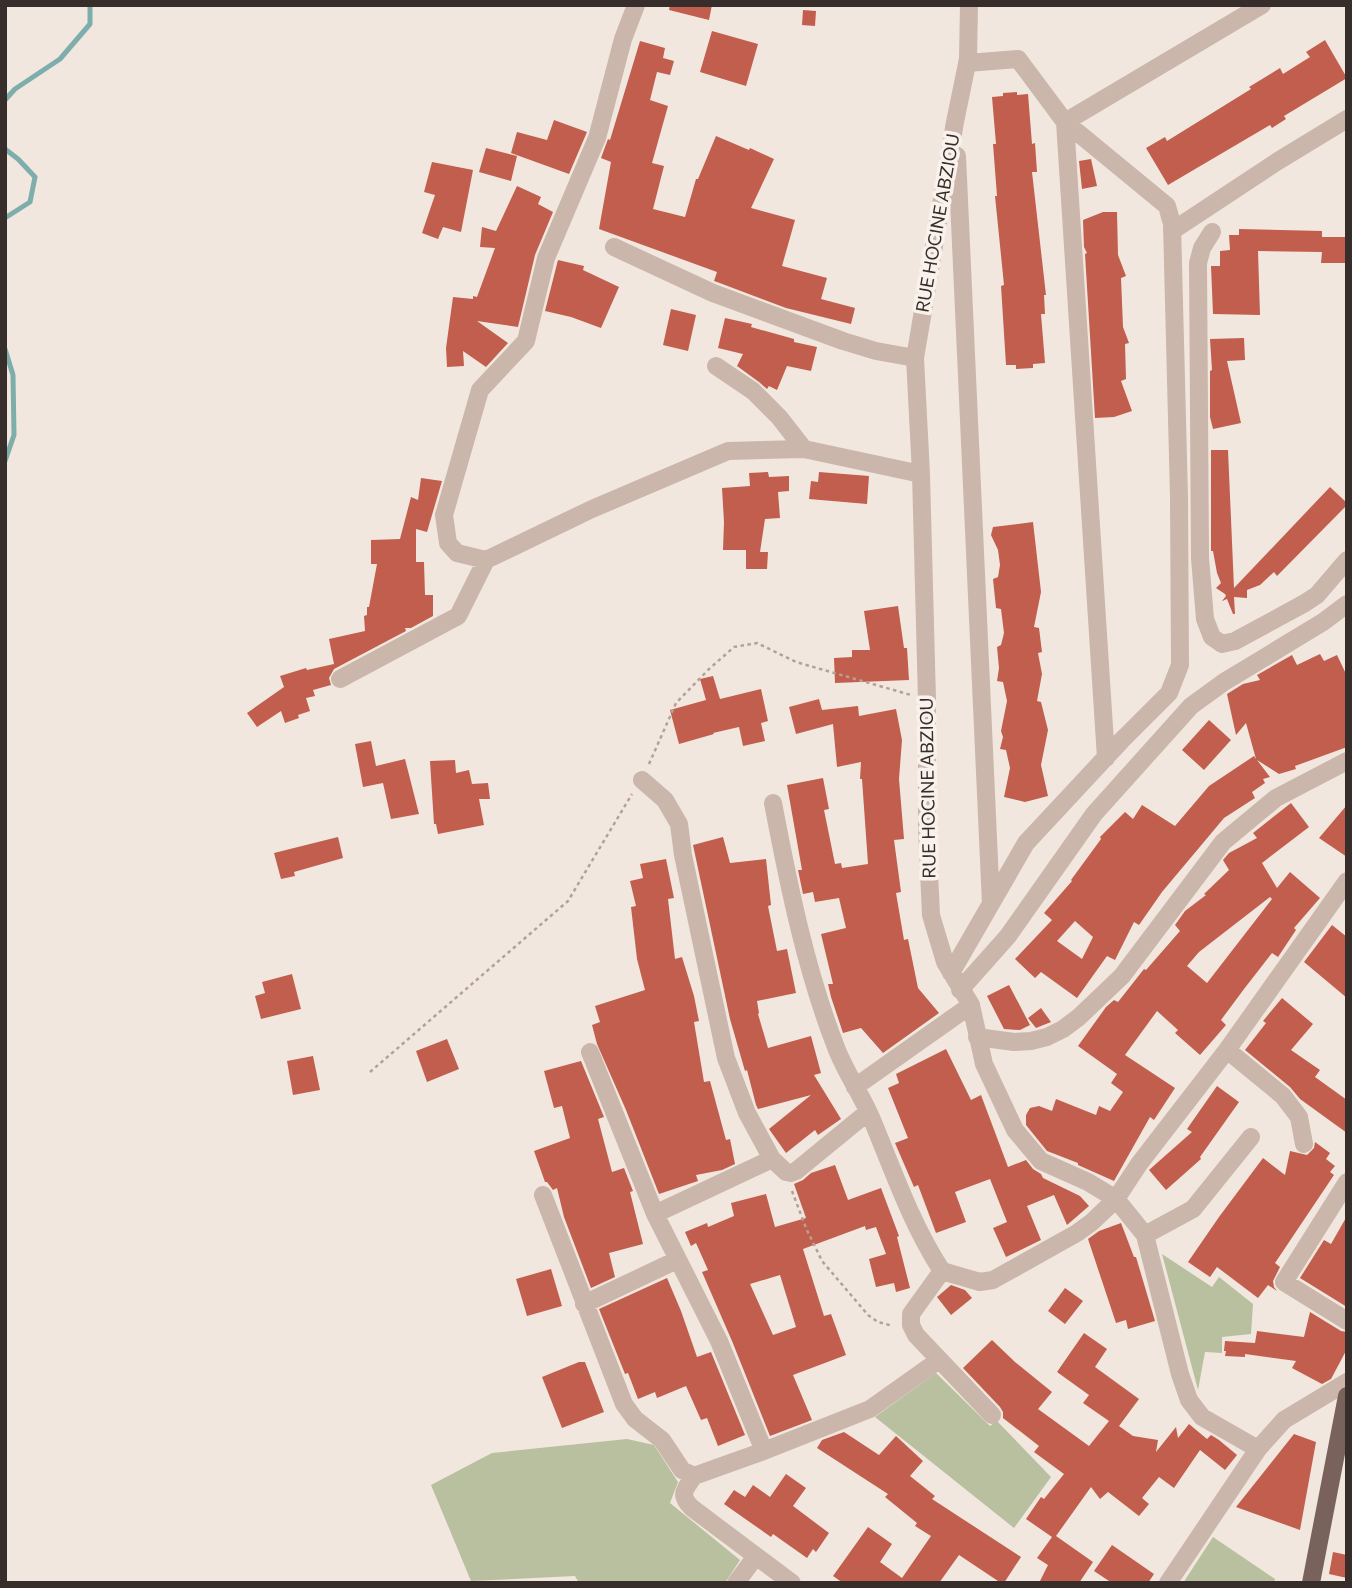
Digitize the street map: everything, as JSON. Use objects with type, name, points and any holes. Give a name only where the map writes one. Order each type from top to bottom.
[{"type":"main road","points":[[1311,1583],[1347,1396]]},
{"type":"street","points":[[486,560],[457,553],[448,543],[444,514],[480,390],[526,341],[546,258],[597,138],[623,39],[636,5]]},
{"type":"street","name":"RUE HOCINE ABZIOU","points":[[969,5],[967,63],[915,358],[921,474],[931,915],[945,962],[971,1005],[984,1064],[1015,1130],[1041,1161],[1116,1199],[1145,1236],[1189,1400],[1202,1417],[1258,1449]]},
{"type":"street","points":[[1065,122],[1262,5]]},
{"type":"street","points":[[951,973],[1026,844],[1169,693],[1180,665],[1172,224],[1167,206],[1065,122],[1018,59],[967,63]]},
{"type":"street","points":[[1172,231],[1347,119]]},
{"type":"street","points":[[955,122],[990,904]]},
{"type":"street","points":[[1065,122],[1106,758]]},
{"type":"street","points":[[1212,232],[1202,248],[1198,263],[1200,558],[1205,619],[1212,637],[1222,644],[1235,640],[1305,603],[1317,595],[1347,560]]},
{"type":"street","points":[[614,247],[713,293],[843,341],[876,351],[915,358]]},
{"type":"street","points":[[716,366],[753,391],[779,417],[804,449]]},
{"type":"street","points":[[340,679],[458,616],[486,560],[592,509],[728,450],[804,449],[921,474]]},
{"type":"street","points":[[1329,582],[1347,597]]},
{"type":"street","points":[[960,990],[1008,936],[1094,814],[1191,706],[1224,681],[1323,622],[1347,604]]},
{"type":"street","points":[[977,1037],[1014,1042],[1031,1041],[1063,1029],[1122,975],[1223,842],[1276,798],[1347,761]]},
{"type":"street","points":[[642,780],[665,800],[680,824],[683,855],[726,1058],[747,1113],[772,1159],[786,1172],[796,1171],[868,1112]]},
{"type":"street","points":[[773,803],[792,899],[812,976],[837,1051],[868,1112],[916,1228],[942,1271],[980,1282],[993,1280],[1077,1233],[1092,1223],[1116,1199],[1139,1164],[1227,1050],[1347,881]]},
{"type":"street","points":[[855,1087],[971,1005]]},
{"type":"street","points":[[1227,1050],[1283,1096],[1299,1117],[1304,1144]]},
{"type":"street","points":[[590,1052],[655,1214],[719,1341],[764,1451]]},
{"type":"street","points":[[1145,1236],[1193,1209],[1251,1138]]},
{"type":"street","points":[[655,1214],[772,1159]]},
{"type":"street","points":[[1347,1182],[1284,1282],[1347,1321]]},
{"type":"street","points":[[543,1195],[624,1404],[635,1419],[662,1440],[682,1470],[694,1476]]},
{"type":"street","points":[[584,1304],[677,1260]]},
{"type":"street","points":[[942,1271],[911,1314],[911,1325],[916,1335],[992,1415]]},
{"type":"street","points":[[792,1583],[685,1501],[684,1491],[694,1476],[870,1409],[939,1360]]},
{"type":"street","points":[[1168,1583],[1258,1449],[1284,1420],[1347,1382]]},
{"type":"street","points":[[737,1583],[756,1556]]},
{"type":"path","points":[[370,1072],[568,901],[642,780],[676,703],[734,647],[757,643],[796,662],[927,700]]},
{"type":"path","points":[[786,1172],[806,1228],[822,1261],[867,1315],[890,1326],[911,1325]]},
{"type":"green space","points":[[1162,1254],[1212,1287],[1219,1277],[1253,1304],[1251,1334],[1222,1337],[1222,1353],[1205,1352],[1198,1390]]},
{"type":"green space","points":[[936,1373],[990,1426],[997,1421],[1051,1477],[1014,1528],[875,1417]]},
{"type":"green space","points":[[627,1439],[654,1445],[678,1482],[670,1503],[740,1560],[725,1583],[579,1583],[575,1576],[471,1581],[431,1485],[492,1453]]},
{"type":"green space","points":[[1213,1537],[1275,1579],[1274,1583],[1183,1583]]},
{"type":"building","points":[[670,5],[712,5],[709,20],[669,10]]},
{"type":"building","points":[[803,10],[816,11],[815,26],[802,25]]},
{"type":"building","points":[[712,31],[758,44],[746,86],[700,72]]},
{"type":"building","points":[[1325,40],[1347,78],[1284,116],[1286,119],[1272,128],[1270,125],[1168,185],[1146,148],[1165,137],[1167,141],[1280,68],[1283,74],[1310,57],[1306,52]]},
{"type":"building","points":[[640,41],[665,48],[663,58],[674,61],[670,75],[657,72],[650,100],[668,106],[652,163],[664,166],[653,209],[685,217],[696,179],[716,136],[774,159],[751,208],[795,220],[782,266],[827,278],[821,299],[855,308],[851,324],[786,308],[714,281],[717,272],[599,229],[611,162],[601,158],[608,139],[610,140]]},
{"type":"building","points":[[1017,92],[1017,95],[1028,94],[1032,144],[1035,143],[1037,172],[1032,172],[1046,295],[1045,314],[1041,314],[1045,363],[1033,364],[1033,368],[1016,369],[1016,365],[1006,365],[1001,286],[1004,285],[995,196],[993,144],[996,144],[992,97]]},
{"type":"building","points":[[554,120],[587,132],[569,174],[511,153],[517,132],[547,140]]},
{"type":"building","points":[[486,148],[517,156],[511,181],[479,172]]},
{"type":"building","points":[[1091,159],[1097,186],[1082,189],[1079,161]]},
{"type":"building","points":[[432,162],[473,170],[461,232],[443,227],[438,239],[422,233],[435,195],[424,192]]},
{"type":"building","points":[[517,186],[541,197],[538,204],[553,212],[535,255],[518,327],[477,321],[508,343],[486,367],[463,351],[464,366],[447,367],[446,348],[453,297],[477,297],[495,248],[480,247],[482,227],[496,231]]},
{"type":"building","points":[[1103,212],[1117,212],[1118,255],[1126,276],[1121,278],[1123,327],[1129,343],[1125,344],[1126,379],[1121,381],[1132,411],[1114,417],[1095,418],[1083,220]]},
{"type":"building","points":[[1239,229],[1322,231],[1322,237],[1345,237],[1345,263],[1321,263],[1322,252],[1258,251],[1260,315],[1213,314],[1211,266],[1220,266],[1220,251],[1230,250],[1229,235],[1239,235]]},
{"type":"building","points":[[558,260],[584,266],[583,270],[619,287],[601,328],[545,311]]},
{"type":"building","points":[[671,309],[696,315],[688,351],[663,345]]},
{"type":"building","points":[[725,318],[752,324],[751,327],[817,347],[811,371],[787,366],[777,390],[769,386],[767,389],[737,366],[743,354],[718,348]]},
{"type":"building","points":[[1244,338],[1245,360],[1227,361],[1241,423],[1213,429],[1210,417],[1210,339]]},
{"type":"building","points":[[1211,450],[1228,450],[1234,588],[1330,487],[1347,503],[1277,576],[1274,572],[1260,585],[1247,590],[1247,598],[1234,597],[1235,614],[1227,599],[1222,601],[1225,594],[1216,588],[1221,583],[1211,551]]},
{"type":"building","points":[[768,472],[769,477],[789,476],[789,491],[778,492],[780,518],[765,519],[760,552],[768,552],[767,569],[746,569],[746,550],[723,550],[722,488],[750,486],[749,473]]},
{"type":"building","points":[[819,472],[869,476],[867,504],[809,499],[811,481],[818,482]]},
{"type":"building","points":[[421,478],[442,481],[427,532],[416,529],[416,562],[424,562],[425,595],[433,595],[433,616],[411,628],[405,628],[406,631],[334,669],[329,678],[331,685],[313,690],[315,696],[306,698],[310,711],[298,715],[299,718],[285,723],[281,711],[257,727],[247,713],[284,687],[280,676],[306,668],[307,670],[334,664],[329,639],[365,631],[364,616],[367,615],[369,607],[377,564],[371,564],[371,540],[400,539],[411,497],[418,500]]},
{"type":"building","points":[[1033,522],[1041,592],[1034,627],[1039,628],[1042,652],[1038,653],[1042,674],[1037,701],[1041,702],[1048,730],[1041,765],[1048,796],[1025,802],[1004,797],[1010,768],[1006,750],[1000,749],[1007,701],[1003,682],[997,681],[997,647],[1001,645],[1004,633],[1001,609],[996,608],[993,579],[998,577],[1000,565],[998,550],[991,535],[993,527]]},
{"type":"building","points":[[898,606],[904,648],[907,648],[909,680],[835,683],[834,658],[852,657],[852,650],[870,650],[864,611]]},
{"type":"building","points":[[1320,654],[1324,661],[1337,655],[1347,676],[1347,747],[1279,774],[1257,760],[1270,777],[1263,779],[1265,783],[1252,792],[1255,798],[1224,818],[1162,892],[1139,925],[1134,922],[1115,960],[1107,956],[1077,998],[1041,972],[1035,978],[1015,959],[1052,920],[1044,913],[1072,881],[1100,837],[1125,812],[1133,819],[1142,805],[1175,826],[1209,786],[1254,756],[1256,759],[1246,723],[1236,735],[1227,694],[1243,684],[1260,680],[1257,675],[1292,655],[1297,665]],"holes":[[[1075,921],[1093,937],[1082,959],[1057,941]]]},
{"type":"building","points":[[713,676],[720,699],[761,689],[768,721],[761,723],[765,741],[743,746],[739,727],[679,744],[670,710],[706,700],[700,679]]},
{"type":"building","points":[[819,699],[822,710],[858,706],[859,716],[896,709],[902,740],[899,779],[904,839],[894,840],[901,892],[896,893],[904,940],[908,939],[918,988],[939,1013],[883,1053],[861,1028],[843,1033],[828,984],[833,984],[821,934],[846,928],[839,898],[815,902],[813,892],[803,894],[798,870],[802,870],[787,785],[823,778],[829,809],[824,810],[835,864],[841,863],[842,868],[868,864],[860,779],[861,762],[837,767],[833,724],[796,734],[789,707]]},
{"type":"building","points":[[1209,720],[1231,740],[1204,770],[1182,750]]},
{"type":"building","points":[[371,741],[376,766],[405,759],[419,814],[391,819],[383,783],[363,787],[355,744]]},
{"type":"building","points":[[455,760],[456,773],[469,770],[472,784],[488,783],[490,799],[479,799],[484,825],[438,834],[434,824],[430,761]]},
{"type":"building","points":[[1291,803],[1309,827],[1262,863],[1277,888],[1290,872],[1320,898],[1294,928],[1296,930],[1278,957],[1272,953],[1244,989],[1221,1020],[1226,1025],[1200,1055],[1175,1033],[1178,1030],[1157,1011],[1125,1055],[1175,1088],[1154,1120],[1150,1117],[1114,1181],[1047,1151],[1026,1125],[1026,1115],[1030,1108],[1039,1106],[1052,1111],[1056,1099],[1096,1115],[1099,1106],[1110,1111],[1123,1092],[1111,1083],[1117,1074],[1078,1046],[1106,1007],[1114,1000],[1118,1002],[1144,969],[1146,970],[1180,931],[1175,925],[1185,911],[1206,895],[1204,894],[1229,870],[1223,860],[1229,853],[1257,838],[1253,833]],"holes":[[[1270,897],[1272,899],[1207,983],[1187,966],[1199,952]]]},
{"type":"building","points":[[1347,805],[1347,857],[1319,838]]},
{"type":"building","points":[[338,837],[343,858],[294,872],[295,876],[281,879],[274,853]]},
{"type":"building","points":[[723,837],[730,863],[766,859],[771,905],[768,906],[777,951],[787,949],[796,993],[757,1001],[768,1048],[811,1036],[821,1073],[814,1075],[841,1119],[818,1135],[815,1130],[786,1153],[769,1129],[811,1095],[758,1109],[756,1105],[730,1019],[693,845]]},
{"type":"building","points":[[666,859],[674,898],[668,899],[675,959],[682,957],[694,996],[699,1021],[694,1022],[704,1082],[710,1081],[726,1140],[730,1139],[735,1164],[722,1170],[696,1175],[698,1181],[659,1194],[597,1044],[592,1025],[600,1022],[595,1006],[645,990],[637,959],[631,907],[636,906],[630,881],[643,878],[640,864]]},
{"type":"building","points":[[1332,925],[1347,937],[1347,998],[1304,962]]},
{"type":"building","points":[[292,974],[301,1009],[261,1019],[255,996],[265,993],[262,982]]},
{"type":"building","points":[[1009,985],[1030,1025],[1020,1030],[1004,1029],[987,996]]},
{"type":"building","points":[[1282,998],[1313,1024],[1291,1050],[1320,1070],[1315,1077],[1347,1100],[1347,1133],[1300,1099],[1290,1087],[1245,1050],[1266,1023],[1263,1021]]},
{"type":"building","points":[[1041,1008],[1051,1022],[1036,1028],[1028,1018]]},
{"type":"building","points":[[447,1039],[459,1069],[427,1082],[416,1051]]},
{"type":"building","points":[[946,1049],[971,1100],[981,1095],[1008,1167],[1026,1160],[1043,1178],[1080,1196],[1089,1206],[1067,1225],[1054,1195],[1027,1206],[1041,1240],[1006,1257],[993,1228],[1007,1222],[990,1179],[955,1192],[966,1222],[936,1233],[918,1185],[914,1187],[895,1143],[908,1138],[888,1088],[899,1083],[896,1074]]},
{"type":"building","points":[[313,1056],[320,1090],[293,1095],[287,1061]]},
{"type":"building","points":[[581,1061],[604,1117],[598,1119],[612,1172],[624,1168],[633,1191],[630,1192],[643,1244],[609,1253],[615,1277],[591,1288],[564,1217],[557,1188],[553,1190],[545,1182],[534,1151],[570,1138],[562,1106],[554,1108],[544,1071]]},
{"type":"building","points":[[1217,1086],[1239,1102],[1201,1159],[1166,1190],[1149,1170],[1192,1132],[1187,1129]]},
{"type":"building","points":[[1315,1142],[1330,1153],[1326,1159],[1335,1166],[1330,1172],[1334,1175],[1275,1263],[1280,1267],[1273,1281],[1277,1291],[1268,1285],[1258,1298],[1217,1267],[1210,1277],[1188,1262],[1263,1158],[1285,1175],[1290,1151],[1307,1155],[1314,1148]]},
{"type":"building","points":[[835,1165],[848,1200],[881,1188],[899,1236],[897,1237],[910,1288],[896,1292],[894,1283],[876,1287],[869,1259],[886,1254],[876,1227],[866,1230],[865,1226],[803,1249],[824,1316],[831,1314],[846,1355],[793,1375],[812,1420],[770,1436],[702,1272],[708,1270],[696,1243],[691,1246],[685,1232],[707,1223],[708,1227],[734,1216],[731,1203],[766,1194],[775,1227],[806,1218],[794,1184],[811,1173]],"holes":[[[780,1275],[796,1327],[773,1335],[750,1284]]]},
{"type":"building","points":[[1347,1216],[1347,1307],[1300,1278],[1324,1240],[1331,1244]]},
{"type":"building","points":[[1121,1223],[1136,1257],[1155,1321],[1128,1329],[1126,1320],[1116,1323],[1088,1239],[1099,1231]]},
{"type":"building","points":[[551,1269],[562,1306],[527,1316],[516,1279]]},
{"type":"building","points":[[667,1278],[697,1357],[711,1352],[745,1435],[718,1446],[707,1418],[701,1420],[686,1386],[657,1398],[655,1392],[638,1399],[599,1309]]},
{"type":"building","points":[[951,1285],[965,1290],[972,1298],[951,1315],[937,1297]]},
{"type":"building","points":[[1065,1288],[1083,1301],[1065,1324],[1048,1311]]},
{"type":"building","points":[[1310,1312],[1347,1332],[1347,1349],[1331,1379],[1322,1384],[1292,1368],[1296,1361],[1245,1354],[1245,1357],[1225,1356],[1225,1341],[1255,1343],[1257,1331],[1304,1337]]},
{"type":"building","points":[[1084,1333],[1107,1349],[1095,1367],[1139,1399],[1119,1426],[1133,1436],[1158,1440],[1156,1452],[1176,1427],[1178,1438],[1189,1424],[1207,1439],[1211,1435],[1219,1440],[1237,1455],[1225,1470],[1200,1450],[1174,1488],[1159,1477],[1142,1498],[1149,1504],[1139,1516],[1108,1492],[1100,1499],[1091,1487],[1056,1536],[1093,1562],[1079,1583],[1039,1583],[1048,1565],[1037,1558],[1052,1537],[1026,1519],[1041,1497],[1044,1499],[1064,1474],[1034,1452],[1039,1446],[1003,1418],[1000,1407],[963,1368],[992,1340],[1052,1392],[1038,1409],[1089,1446],[1109,1421],[1083,1403],[1089,1395],[1057,1372]]},
{"type":"building","points":[[585,1362],[604,1412],[562,1428],[542,1377]]},
{"type":"building","points":[[844,1432],[879,1455],[896,1436],[923,1461],[910,1476],[935,1496],[932,1499],[1021,1557],[1004,1583],[959,1555],[939,1583],[843,1583],[833,1576],[868,1527],[892,1544],[880,1562],[902,1578],[931,1536],[915,1526],[917,1523],[885,1497],[888,1494],[817,1448],[822,1440]]},
{"type":"building","points":[[1294,1434],[1316,1442],[1300,1530],[1236,1507]]},
{"type":"building","points":[[786,1474],[806,1488],[793,1506],[829,1533],[816,1552],[813,1549],[807,1558],[724,1504],[734,1490],[745,1497],[753,1485],[770,1497]]},
{"type":"building","points":[[1112,1545],[1154,1574],[1148,1583],[1112,1583],[1094,1571]]},
{"type":"building","points":[[1333,1552],[1347,1555],[1347,1578],[1329,1574]]},
{"type":"waterway","points":[[5,100],[15,89],[60,59],[90,24],[90,5]]},
{"type":"waterway","points":[[5,149],[35,177],[30,202],[5,218]]},
{"type":"waterway","points":[[5,349],[13,375],[14,435],[5,461]]}]
